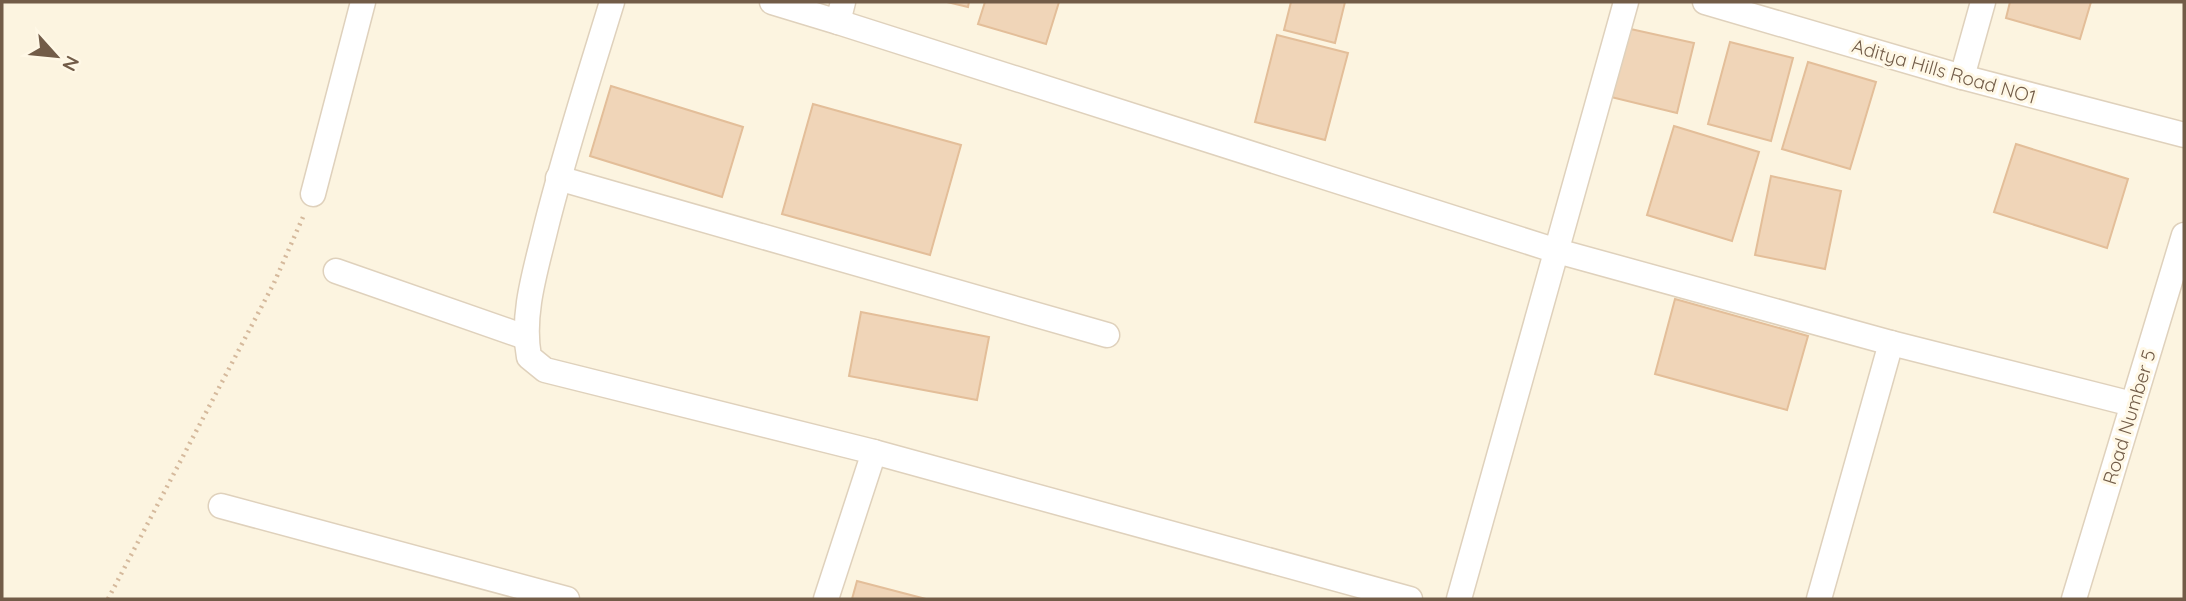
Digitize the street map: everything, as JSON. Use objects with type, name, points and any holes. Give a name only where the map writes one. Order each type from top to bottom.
[{"type":"street","points":[[313,194],[363,2]]},
{"type":"street","points":[[612,2],[558,178],[533,281],[525,337],[529,357],[545,370],[874,452],[1410,599]]},
{"type":"street","points":[[772,2],[840,12],[1556,251],[1891,343],[2132,404]]},
{"type":"street","points":[[1459,599],[1626,2]]},
{"type":"street","name":"Aditya Hills Road NO1","points":[[1705,2],[1962,77],[2184,135]]},
{"type":"street","points":[[1962,77],[1983,2]]},
{"type":"street","points":[[558,178],[1107,335]]},
{"type":"street","name":"Road Number 5","points":[[2074,599],[2184,235]]},
{"type":"street","points":[[336,271],[525,337]]},
{"type":"street","points":[[1819,599],[1891,343]]},
{"type":"street","points":[[826,599],[874,452]]},
{"type":"street","points":[[221,506],[567,599]]},
{"type":"path","points":[[108,599],[274,283],[313,194]]},
{"type":"building","points":[[947,2],[969,2],[968,7]]},
{"type":"building","points":[[985,2],[1059,2],[1046,44],[978,24]]},
{"type":"building","points":[[1291,2],[1345,2],[1335,43],[1284,30]]},
{"type":"building","points":[[2010,2],[2091,2],[2080,39],[2006,18]]},
{"type":"building","points":[[1626,28],[1694,43],[1677,113],[1611,97]]},
{"type":"building","points":[[1277,35],[1348,53],[1325,140],[1255,122]]},
{"type":"building","points":[[1730,42],[1793,58],[1771,141],[1708,124]]},
{"type":"building","points":[[1808,62],[1876,82],[1850,169],[1782,149]]},
{"type":"building","points":[[611,86],[743,127],[722,197],[590,156]]},
{"type":"building","points":[[813,104],[961,145],[930,255],[782,214]]},
{"type":"building","points":[[1674,126],[1759,152],[1732,241],[1647,215]]},
{"type":"building","points":[[2016,144],[2128,179],[2107,248],[1994,212]]},
{"type":"building","points":[[1771,176],[1841,191],[1825,269],[1755,255]]},
{"type":"building","points":[[1675,299],[1808,336],[1787,410],[1655,374]]},
{"type":"building","points":[[861,312],[989,337],[977,400],[849,376]]},
{"type":"building","points":[[857,581],[926,599],[852,599]]}]
